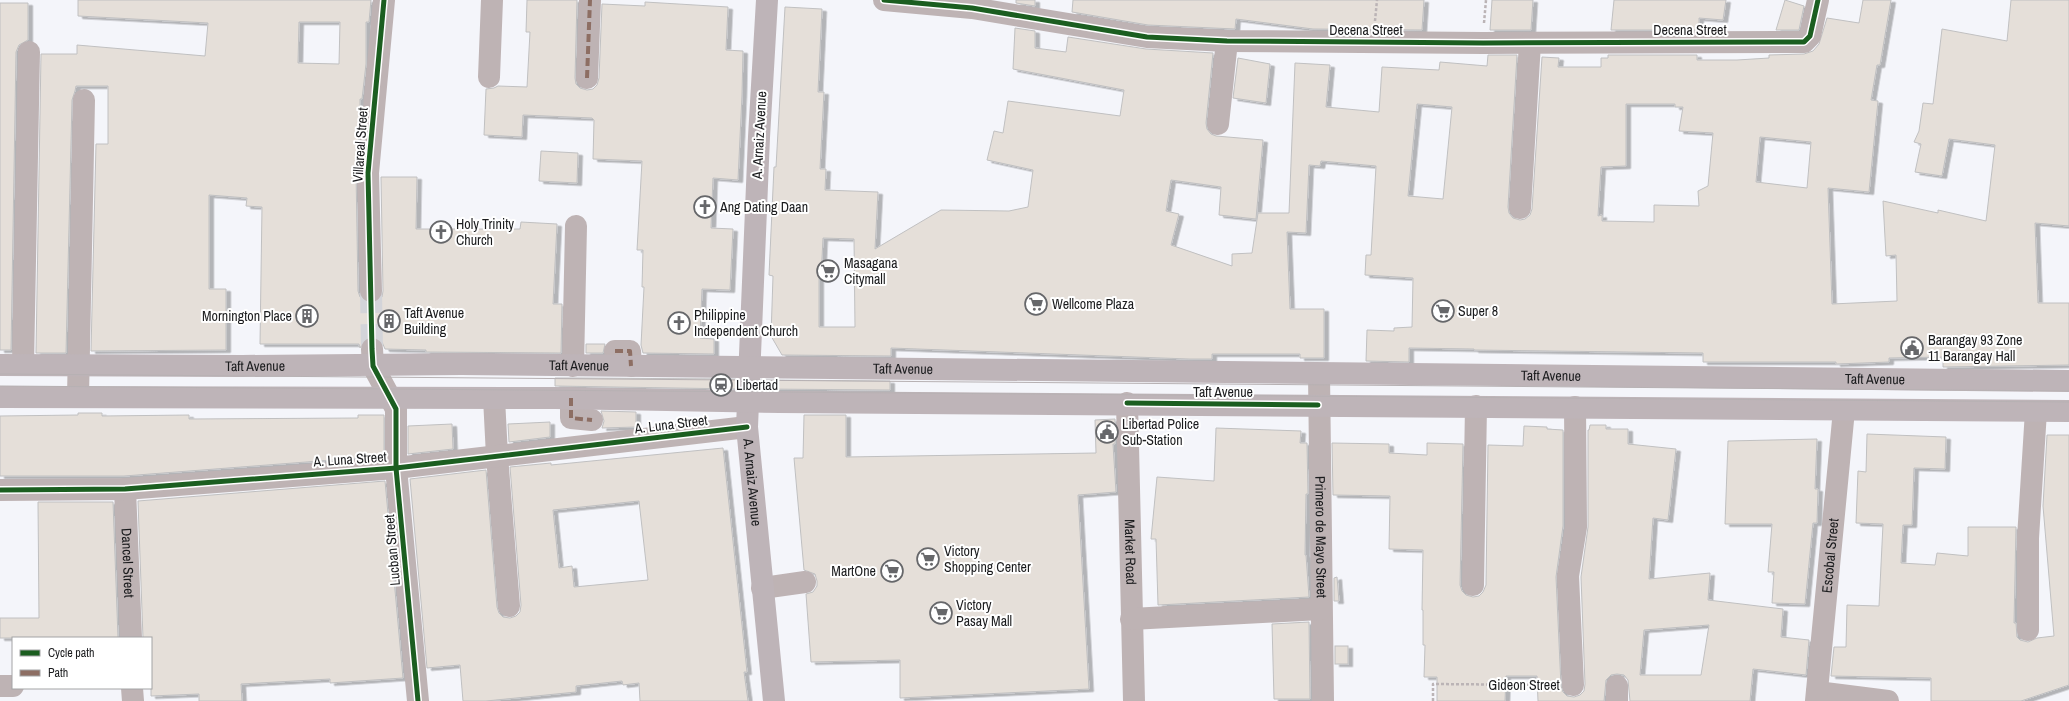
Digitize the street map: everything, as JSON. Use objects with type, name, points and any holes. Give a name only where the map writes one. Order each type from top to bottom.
[{"type":"main road","name":"A. Arnaiz Avenue","points":[[767,0],[747,427],[774,701]]},
{"type":"main road","name":"Taft Avenue","points":[[0,365],[79,366],[373,357],[574,366],[2069,381]]},
{"type":"main road","points":[[1645,377],[1645,408]]},
{"type":"main road","points":[[1890,379],[1890,410]]},
{"type":"main road","name":"Taft Avenue","points":[[0,397],[571,398],[748,401],[2069,411]]},
{"type":"street","name":"Villareal Street","points":[[371,291],[368,173],[384,0]]},
{"type":"street","points":[[489,77],[492,0]]},
{"type":"street","points":[[587,78],[590,0]]},
{"type":"street","name":"Decena Street","points":[[884,0],[972,8],[1147,36],[1227,41],[1530,43],[1804,42],[1810,36],[1818,0]]},
{"type":"street","points":[[1218,124],[1227,41]]},
{"type":"street","points":[[1520,208],[1530,43]]},
{"type":"street","points":[[23,365],[29,52]]},
{"type":"street","points":[[78,397],[84,100]]},
{"type":"street","points":[[574,366],[576,226]]},
{"type":"street","points":[[615,351],[630,351],[631,366]]},
{"type":"street","points":[[373,357],[391,397]]},
{"type":"street","name":"Primero de Mayo Street","points":[[1319,374],[1318,405],[1323,701]]},
{"type":"street","name":"Lucban Street","points":[[391,397],[396,409],[396,468],[418,701]]},
{"type":"street","points":[[494,398],[496,456],[509,606]]},
{"type":"street","points":[[571,398],[571,418],[592,420]]},
{"type":"street","name":"Market Road","points":[[1127,403],[1134,701]]},
{"type":"street","points":[[1473,585],[1476,406]]},
{"type":"street","points":[[1573,685],[1568,572],[1576,527],[1575,407]]},
{"type":"street","name":"Escobal Street","points":[[1816,697],[1844,410]]},
{"type":"street","points":[[2028,630],[2028,538],[2036,411]]},
{"type":"street","name":"A. Luna Street","points":[[0,490],[125,489],[396,468],[747,427]]},
{"type":"street","name":"Dancel Street","points":[[125,489],[131,637]]},
{"type":"street","points":[[762,588],[805,582]]},
{"type":"street","points":[[1131,619],[1321,609]]},
{"type":"street","points":[[0,686],[12,686]]},
{"type":"street","points":[[132,689],[133,701]]},
{"type":"street","points":[[1816,697],[1888,701]]},
{"type":"building","points":[[78,0],[371,0],[369,22],[366,22],[366,64],[362,99],[360,99],[360,122],[356,172],[358,291],[360,297],[365,302],[372,303],[378,301],[382,297],[381,177],[417,177],[416,229],[520,229],[521,222],[557,224],[553,304],[562,304],[561,353],[426,352],[426,350],[385,349],[382,342],[378,338],[372,337],[365,339],[360,348],[359,344],[260,344],[262,207],[246,206],[247,198],[209,195],[209,289],[226,289],[226,350],[91,351],[96,144],[108,144],[108,86],[76,86],[72,100],[66,353],[36,353],[41,54],[77,54],[77,45],[205,56],[208,23],[78,16]],"holes":[[[299,22],[340,22],[339,64],[298,63]]]},
{"type":"building","points":[[527,0],[577,0],[575,78],[576,84],[580,88],[587,90],[593,89],[597,85],[599,78],[602,4],[645,6],[645,2],[728,7],[726,50],[743,51],[742,95],[738,180],[713,178],[711,228],[733,229],[730,290],[702,289],[700,338],[714,339],[714,354],[643,353],[641,345],[644,287],[642,287],[643,250],[637,250],[642,161],[593,159],[594,120],[592,118],[523,115],[522,137],[484,135],[486,89],[498,86],[527,87],[530,32],[526,32]]},
{"type":"building","points":[[1016,0],[1035,0],[1035,6],[1016,3]]},
{"type":"building","points":[[1073,0],[1424,0],[1422,30],[1313,29],[1236,19],[1235,29],[1148,25],[1072,12]]},
{"type":"building","points":[[1492,0],[1533,0],[1531,30],[1490,30]]},
{"type":"building","points":[[1614,0],[1726,0],[1723,20],[1699,18],[1699,30],[1611,30]]},
{"type":"building","points":[[1785,0],[1804,6],[1799,30],[1776,30]]},
{"type":"building","points":[[1863,0],[1891,0],[1880,65],[1877,65],[1871,100],[1878,101],[1869,192],[1828,188],[1832,304],[1897,301],[1896,255],[1886,256],[1883,201],[1938,213],[1938,210],[1986,221],[1995,145],[1949,139],[1942,176],[1915,172],[1921,144],[1914,142],[1919,131],[1923,103],[1933,104],[1942,29],[2007,41],[2011,0],[2069,0],[2069,226],[2035,223],[2038,303],[2069,303],[2069,365],[1943,367],[1943,357],[1889,358],[1889,362],[1836,364],[1836,362],[1703,362],[1703,353],[1409,348],[1409,362],[1366,361],[1367,330],[1394,331],[1394,328],[1412,327],[1413,278],[1365,275],[1366,255],[1371,255],[1376,166],[1321,161],[1320,166],[1309,165],[1306,233],[1287,232],[1290,309],[1324,309],[1324,358],[1300,358],[1300,354],[1212,354],[1212,359],[1189,359],[891,348],[891,356],[782,355],[771,336],[773,276],[769,275],[774,167],[776,167],[785,7],[822,9],[818,92],[824,92],[820,169],[826,169],[825,190],[878,192],[875,249],[941,210],[1009,211],[1028,207],[1033,170],[987,160],[994,131],[1003,133],[1008,101],[1120,116],[1124,90],[1013,69],[1015,28],[1035,31],[1035,48],[1066,52],[1068,37],[1146,49],[1213,53],[1206,123],[1207,129],[1211,134],[1216,136],[1263,140],[1256,219],[1219,215],[1221,187],[1171,180],[1166,211],[1179,214],[1171,245],[1232,266],[1232,254],[1252,253],[1258,213],[1289,213],[1295,63],[1330,65],[1326,107],[1379,112],[1382,67],[1439,70],[1440,62],[1487,66],[1488,55],[1517,55],[1508,207],[1509,213],[1513,218],[1520,220],[1525,219],[1530,215],[1532,209],[1542,57],[1559,58],[1558,67],[1601,67],[1601,58],[1608,58],[1608,55],[1697,55],[1697,60],[1769,58],[1769,55],[1804,54],[1813,51],[1819,44],[1827,18],[1859,23]],"holes":[[[1417,104],[1452,107],[1443,199],[1408,196]],[[1626,104],[1675,104],[1675,107],[1683,107],[1679,131],[1713,133],[1708,186],[1698,191],[1699,206],[1654,205],[1654,222],[1602,221],[1602,215],[1598,216],[1601,167],[1626,166]],[[1760,137],[1811,142],[1807,188],[1756,182]],[[823,238],[854,239],[855,327],[819,327],[819,278],[821,278]]]},
{"type":"building","points":[[0,3],[28,3],[28,40],[19,45],[16,52],[11,350],[0,350]]},
{"type":"building","points":[[1238,58],[1270,64],[1266,103],[1233,98]]},
{"type":"building","points":[[541,151],[578,153],[577,183],[539,181]]},
{"type":"building","points":[[586,344],[605,344],[603,353],[586,353]]},
{"type":"building","points":[[555,378],[736,379],[736,389],[555,386]]},
{"type":"building","points":[[761,380],[890,381],[890,390],[761,389]]},
{"type":"building","points":[[601,411],[636,412],[636,427],[602,428],[604,421]]},
{"type":"building","points":[[78,413],[102,413],[102,416],[189,415],[189,419],[358,418],[358,415],[384,415],[384,456],[124,476],[0,476],[0,416],[78,415]]},
{"type":"building","points":[[804,415],[846,415],[846,457],[1096,453],[1095,420],[1115,419],[1115,444],[1113,444],[1116,492],[1078,495],[1089,689],[900,698],[900,660],[811,662],[806,594],[813,592],[817,586],[817,581],[815,574],[804,570],[794,458],[803,458]]},
{"type":"building","points":[[550,422],[550,437],[509,442],[508,424]]},
{"type":"building","points":[[452,424],[453,449],[408,454],[408,426]]},
{"type":"building","points":[[1590,425],[1606,425],[1606,429],[1628,429],[1628,444],[1676,449],[1668,520],[1653,518],[1649,579],[1710,573],[1708,600],[1783,609],[1781,637],[1809,640],[1806,675],[1753,669],[1750,701],[1630,701],[1628,680],[1624,675],[1617,674],[1611,675],[1606,680],[1604,701],[1538,701],[1537,676],[1506,676],[1505,701],[1437,701],[1437,677],[1424,677],[1425,645],[1423,645],[1422,610],[1423,550],[1389,549],[1390,496],[1333,495],[1332,443],[1389,444],[1389,453],[1427,455],[1427,443],[1463,444],[1460,585],[1462,591],[1466,595],[1473,597],[1479,596],[1483,592],[1486,585],[1488,445],[1523,446],[1524,426],[1547,427],[1547,429],[1563,430],[1563,526],[1556,577],[1561,686],[1563,692],[1567,696],[1574,697],[1580,695],[1584,691],[1585,684],[1581,577],[1588,527]],"holes":[[[1709,625],[1701,675],[1640,675],[1644,630]]]},
{"type":"building","points":[[1216,428],[1301,431],[1300,443],[1307,443],[1308,494],[1306,494],[1305,555],[1309,597],[1158,605],[1156,539],[1151,539],[1157,477],[1214,481]]},
{"type":"building","points":[[1867,434],[1946,437],[1945,469],[1914,468],[1912,525],[1903,525],[1901,563],[1935,565],[1937,553],[1968,556],[1968,527],[2016,527],[2014,623],[2016,623],[2017,637],[2020,640],[2028,642],[2037,638],[2054,636],[2043,506],[2047,435],[2069,435],[2069,685],[2021,701],[1931,701],[1931,678],[1831,676],[1834,647],[1846,647],[1847,605],[1879,606],[1883,524],[1856,523],[1858,471],[1866,472]]},
{"type":"building","points":[[1817,439],[1815,489],[1818,489],[1817,523],[1813,523],[1805,604],[1772,603],[1774,572],[1768,572],[1772,524],[1725,524],[1728,441]]},
{"type":"building","points":[[723,448],[747,672],[744,672],[748,701],[640,701],[639,683],[623,685],[622,681],[576,686],[576,692],[486,701],[463,701],[460,665],[427,668],[410,479],[486,470],[497,607],[499,613],[503,617],[510,618],[516,616],[520,612],[521,605],[510,467],[551,463],[551,465]],"holes":[[[639,501],[648,580],[574,587],[572,566],[559,568],[553,510]]]},
{"type":"building","points":[[385,481],[403,678],[330,683],[330,679],[241,684],[242,701],[199,701],[199,694],[151,696],[152,637],[143,637],[138,501]]},
{"type":"building","points":[[38,502],[113,502],[118,637],[0,638],[0,618],[39,618]]},
{"type":"building","points":[[1337,577],[1339,601],[1334,601],[1334,578]]},
{"type":"building","points":[[1309,622],[1310,699],[1274,699],[1272,624]]},
{"type":"building","points":[[1335,646],[1348,646],[1348,664],[1335,664]]},
{"type":"tunnel","points":[[371,291],[372,349]]},
{"type":"tram line","points":[[0,374],[2069,391]]},
{"type":"tram line","points":[[0,386],[2069,402]]},
{"type":"marked path","points":[[587,78],[590,0]]},
{"type":"marked path","points":[[615,351],[630,351],[631,366]]},
{"type":"marked path","points":[[571,398],[571,418],[592,420]]},
{"type":"cycle path","points":[[384,0],[368,173],[372,349],[373,366],[396,409],[396,468],[418,701]]},
{"type":"cycle path","points":[[884,0],[972,8],[1147,37],[1227,41],[1483,43],[1804,42],[1810,36],[1818,0]]},
{"type":"cycle path","points":[[1127,403],[1318,405]]},
{"type":"cycle path","points":[[0,490],[125,489],[396,468],[747,427]]},
{"type":"place","name":"Ang Dating Daan","points":[[705,207]]},
{"type":"place","name":"Holy Trinity Church","points":[[441,232]]},
{"type":"place","name":"Masagana Citymall","points":[[828,271]]},
{"type":"place","name":"Wellcome Plaza","points":[[1036,304]]},
{"type":"place","name":"Super 8","points":[[1443,311]]},
{"type":"place","name":"Mornington Place","points":[[307,316]]},
{"type":"place","name":"Taft Avenue Building","points":[[389,321]]},
{"type":"place","name":"Philippine Independent Church","points":[[679,323]]},
{"type":"place","name":"Barangay 93 Zone 11 Barangay Hall","points":[[1912,348]]},
{"type":"place","name":"Libertad","points":[[721,385]]},
{"type":"place","name":"Libertad Police Sub-Station","points":[[1107,432]]},
{"type":"place","name":"Victory Shopping Center","points":[[928,559]]},
{"type":"place","name":"MartOne","points":[[892,571]]},
{"type":"place","name":"Victory Pasay Mall","points":[[941,613]]}]
